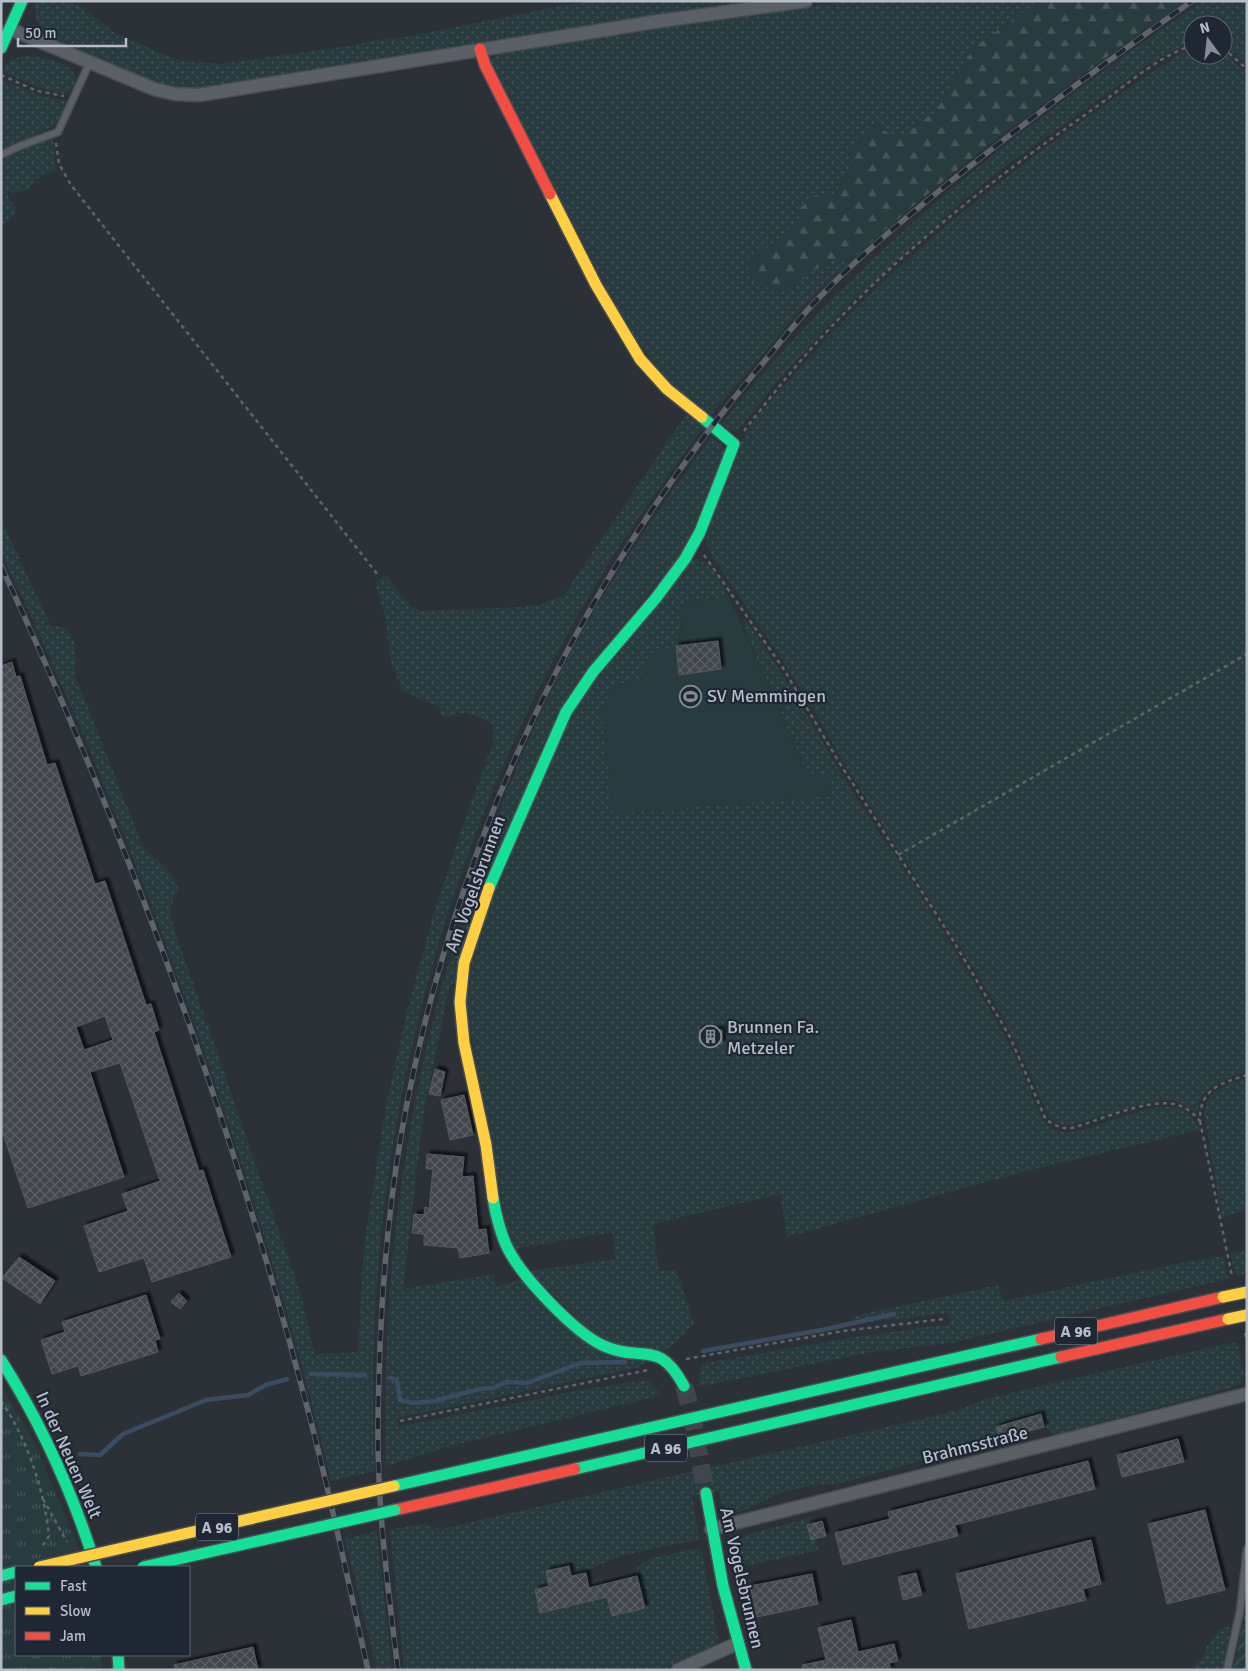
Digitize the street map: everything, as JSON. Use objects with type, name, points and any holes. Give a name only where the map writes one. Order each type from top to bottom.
[{"type":"main road","points":[[1,48],[22,1]]},
{"type":"main road","points":[[480,49],[485,64],[580,254],[624,335],[640,359],[667,389],[734,444]]},
{"type":"main road","name":"Am Vogelsbrunnen","points":[[684,1386],[674,1368],[662,1357],[653,1353],[612,1349],[587,1334],[542,1292],[516,1262],[506,1245],[493,1201],[486,1148],[465,1038],[460,984],[473,931],[493,876],[566,712],[579,690],[670,580],[693,547],[709,512],[734,444]]},
{"type":"main road","name":"A 96","points":[[43,1566],[1247,1292]]},
{"type":"main road","name":"A 96","points":[[147,1566],[1228,1319],[1245,1319]]},
{"type":"main road","name":"In der Neuen Welt","points":[[1,1360],[36,1416],[68,1486],[96,1566]]},
{"type":"main road","name":"Am Vogelsbrunnen","points":[[706,1493],[723,1586],[746,1670]]},
{"type":"main road","points":[[1,1576],[15,1572]]},
{"type":"main road","points":[[1,1600],[15,1596]]},
{"type":"main road","points":[[118,1656],[120,1670]]},
{"type":"street","points":[[10,29],[89,64],[165,93],[199,95],[480,49],[806,1]]},
{"type":"street","name":"Brahmsstraße","points":[[712,1529],[1247,1394]]},
{"type":"street","points":[[678,1670],[738,1643]]},
{"type":"lane","points":[[1,156],[22,144],[58,132],[89,64]]},
{"type":"lane","points":[[1227,1670],[1240,1611],[1247,1549]]},
{"type":"path","points":[[734,444],[758,412],[818,341],[860,298],[956,211],[1022,158],[1161,61],[1183,50]]},
{"type":"path","points":[[1233,57],[1247,69]]},
{"type":"path","points":[[1,74],[37,91],[67,96]]},
{"type":"path","points":[[58,132],[56,153],[59,164],[71,185],[378,575]]},
{"type":"path","points":[[693,547],[712,564],[783,668],[838,762],[995,1012],[1022,1063],[1041,1111],[1052,1125],[1072,1128],[1146,1106],[1167,1104],[1188,1110],[1200,1121]]},
{"type":"path","points":[[898,855],[1247,654]]},
{"type":"path","points":[[1233,1281],[1200,1121],[1202,1102],[1210,1092],[1227,1082],[1247,1075]]},
{"type":"path","points":[[1245,1319],[1247,1341]]},
{"type":"path","points":[[1,1401],[30,1456],[41,1496],[49,1536],[39,1552]]},
{"type":"path","points":[[41,1496],[68,1543]]},
{"type":"green space","points":[[35,1],[67,1],[81,7],[115,33],[158,52],[182,61],[221,64],[348,46],[386,38],[395,39],[566,5],[598,1],[756,1],[399,55],[202,89],[175,88],[162,85],[102,62],[62,42],[39,24],[36,16]]},
{"type":"green space","points":[[849,1],[1039,1],[977,45],[963,63],[936,111],[903,137],[888,133],[878,126],[854,170],[841,180],[837,192],[826,198],[815,195],[801,207],[801,219],[747,265],[751,276],[785,290],[830,259],[843,261],[856,256],[807,302],[709,417],[679,393],[628,331],[491,62],[492,58],[504,52],[611,34]]},
{"type":"green space","points":[[1039,1],[1185,1],[1058,92],[976,155],[895,221],[856,256],[843,261],[830,259],[798,282],[776,293],[751,276],[747,265],[801,219],[801,207],[815,195],[826,198],[837,192],[841,180],[854,170],[849,151],[861,136],[878,126],[888,133],[903,136],[936,111],[963,63],[977,45]]},
{"type":"green space","points":[[1203,1],[1247,1],[1247,65],[1233,53],[1233,15],[1183,15],[1183,46],[1146,66],[1000,170],[959,204],[842,311],[783,375],[737,431],[734,432],[722,424],[774,362],[828,303],[886,247],[1008,143],[1137,47]]},
{"type":"green space","points":[[1183,53],[1183,65],[1233,65],[1233,61],[1247,73],[1247,1071],[1222,1081],[1208,1090],[1199,1104],[1197,1113],[1181,1103],[1171,1100],[1149,1102],[1071,1125],[1062,1125],[1049,1118],[1019,1049],[991,996],[841,759],[818,717],[778,653],[713,558],[706,543],[733,456],[744,436],[759,415],[845,319],[888,277],[980,198],[1076,125],[1176,56]]},
{"type":"green space","points":[[22,56],[49,59],[67,67],[74,73],[76,80],[74,89],[66,94],[34,86],[4,72],[7,64]]},
{"type":"green space","points":[[1,79],[41,96],[68,101],[56,125],[1,150]]},
{"type":"green space","points":[[53,138],[56,170],[35,179],[30,187],[24,191],[8,192],[8,197],[17,210],[13,217],[4,224],[1,222],[1,161],[23,149]]},
{"type":"green space","points":[[687,413],[703,427],[646,507],[606,568],[538,690],[491,795],[451,903],[420,1014],[396,1127],[380,1241],[373,1356],[375,1471],[331,1481],[305,1377],[276,1275],[245,1173],[211,1072],[140,874],[114,809],[60,679],[1,552],[1,519],[51,626],[60,626],[71,635],[74,642],[76,659],[75,675],[143,847],[169,871],[178,888],[170,910],[173,926],[300,1292],[315,1354],[358,1352],[364,1245],[387,1101],[406,1015],[433,915],[493,743],[493,725],[477,716],[466,713],[455,714],[449,717],[442,716],[438,706],[403,692],[390,660],[386,619],[375,583],[385,575],[411,606],[421,611],[522,607],[539,605],[563,596]]},
{"type":"green space","points":[[711,438],[722,444],[724,452],[685,549],[575,683],[456,979],[449,988],[423,1116],[403,1289],[494,1274],[496,1287],[523,1279],[554,1311],[647,1362],[640,1367],[397,1418],[398,1427],[580,1390],[648,1380],[662,1395],[451,1446],[386,1466],[386,1364],[392,1263],[405,1164],[423,1065],[447,968],[477,872],[513,778],[554,685],[571,652],[627,558]]},
{"type":"green space","points":[[692,560],[698,560],[710,567],[729,597],[683,602],[681,626],[676,641],[665,652],[644,666],[641,681],[616,684],[808,776],[743,626],[747,622],[775,663],[851,790],[908,875],[965,968],[1007,1040],[1045,1123],[1058,1132],[1077,1131],[1147,1109],[1169,1107],[1187,1113],[1199,1130],[1026,1171],[787,1237],[780,1194],[653,1224],[659,1271],[676,1270],[694,1324],[672,1346],[664,1350],[617,1344],[597,1336],[529,1271],[616,1259],[612,1232],[515,1249],[507,1230],[465,1001],[478,931],[572,710]]},
{"type":"green space","name":"SV Memmingen","points":[[729,597],[808,776],[830,773],[832,796],[613,814],[601,708],[616,684],[641,681],[644,666],[652,653],[662,651],[676,642],[681,629],[683,602]]},
{"type":"green space","points":[[1247,1078],[1247,1210],[1222,1218],[1204,1112],[1206,1104],[1214,1093],[1226,1085]]},
{"type":"green space","points":[[1247,1251],[1247,1274],[1236,1276],[1230,1254]]},
{"type":"green space","points":[[1223,1256],[1228,1279],[950,1343],[872,1352],[697,1387],[702,1364],[710,1362],[855,1337],[949,1324],[948,1313],[854,1324],[849,1317],[998,1285],[1003,1301],[1170,1265]]},
{"type":"green space","points":[[1229,1343],[1237,1343],[1244,1375],[1240,1385],[1055,1435],[1046,1427],[1042,1413],[995,1425],[999,1440],[992,1446],[917,1462],[837,1484],[811,1486],[783,1492],[740,1512],[731,1511],[724,1507],[718,1491],[692,1497],[700,1540],[628,1554],[571,1576],[569,1566],[546,1571],[549,1586],[535,1590],[540,1613],[591,1600],[588,1582],[596,1578],[602,1580],[604,1584],[612,1616],[645,1608],[636,1571],[638,1565],[655,1557],[701,1548],[719,1643],[662,1670],[404,1670],[390,1529],[424,1524],[441,1529],[952,1412],[989,1398]]},
{"type":"green space","points":[[1,1385],[35,1444],[87,1566],[15,1566],[15,1656],[101,1656],[103,1670],[1,1670]]},
{"type":"green space","points":[[813,1517],[814,1524],[807,1526],[811,1540],[816,1539],[819,1550],[737,1568],[733,1549],[741,1538],[752,1533]]},
{"type":"green space","points":[[377,1531],[392,1670],[377,1670],[345,1539]]},
{"type":"green space","points":[[1247,1602],[1247,1670],[1232,1670],[1235,1663]]},
{"type":"green space","points":[[1225,1627],[1232,1627],[1222,1670],[1192,1670],[1194,1665],[1203,1656],[1214,1635]]},
{"type":"building","points":[[718,641],[721,669],[679,675],[676,646]]},
{"type":"building","points":[[12,662],[16,677],[20,676],[47,765],[55,763],[95,884],[105,881],[146,1005],[151,1004],[159,1030],[154,1032],[199,1171],[203,1170],[231,1257],[152,1282],[144,1258],[99,1272],[84,1226],[128,1211],[122,1194],[160,1181],[120,1063],[90,1072],[124,1177],[28,1208],[1,1128],[1,666]],"holes":[[[105,1016],[113,1040],[84,1050],[76,1027]]]},
{"type":"building","name":"Brunnen Fa. Metzeler","points":[[699,1030],[722,1030],[722,1044],[699,1043]]},
{"type":"building","points":[[435,1069],[445,1072],[440,1096],[429,1094]]},
{"type":"building","points":[[464,1095],[473,1135],[450,1140],[441,1100]]},
{"type":"building","points":[[427,1154],[464,1157],[462,1177],[473,1176],[478,1230],[486,1229],[489,1253],[460,1258],[458,1248],[424,1245],[424,1234],[412,1233],[414,1214],[424,1215],[425,1207],[429,1208],[433,1169],[426,1169]]},
{"type":"building","points":[[19,1257],[55,1281],[40,1304],[2,1278]]},
{"type":"building","points":[[179,1293],[187,1301],[180,1309],[171,1302]]},
{"type":"building","points":[[146,1295],[160,1339],[155,1340],[158,1352],[81,1376],[78,1366],[52,1374],[41,1340],[65,1332],[62,1322]]},
{"type":"building","points":[[1041,1414],[1044,1427],[1000,1439],[996,1427]]},
{"type":"building","points":[[1178,1439],[1184,1462],[1122,1477],[1117,1455]]},
{"type":"building","points":[[1088,1461],[1095,1489],[955,1525],[958,1536],[843,1565],[835,1533],[890,1519],[888,1512]]},
{"type":"building","points":[[1205,1510],[1225,1590],[1167,1604],[1148,1524]]},
{"type":"building","points":[[822,1521],[826,1536],[811,1540],[807,1525]]},
{"type":"building","points":[[1091,1540],[1101,1584],[1083,1589],[1086,1600],[969,1629],[956,1574]]},
{"type":"building","points":[[569,1566],[571,1576],[586,1573],[589,1588],[637,1576],[645,1608],[612,1616],[607,1597],[540,1613],[535,1590],[549,1586],[546,1571]]},
{"type":"building","points":[[916,1573],[922,1595],[903,1600],[898,1577]]},
{"type":"building","points":[[812,1574],[818,1604],[757,1617],[750,1586]]},
{"type":"building","points":[[851,1620],[858,1652],[894,1644],[898,1661],[889,1663],[891,1670],[803,1670],[802,1665],[826,1660],[818,1628]]},
{"type":"building","points":[[253,1647],[258,1670],[175,1670],[174,1665]]},
{"type":"waterway","points":[[703,1351],[822,1330],[894,1314]]},
{"type":"waterway","points":[[391,1378],[397,1380],[400,1400],[413,1403],[435,1401],[479,1389],[493,1388],[506,1382],[527,1383],[581,1363],[625,1362]]},
{"type":"waterway","points":[[311,1374],[365,1375]]},
{"type":"waterway","points":[[80,1454],[100,1455],[123,1434],[206,1400],[248,1395],[266,1385],[287,1379]]},
{"type":"tunnel","points":[[684,1386],[691,1410],[706,1493]]},
{"type":"railway","points":[[398,1670],[381,1517],[378,1455],[380,1350],[384,1277],[396,1166],[424,1025],[453,923],[488,823],[530,726],[577,633],[631,542],[691,454],[807,310],[865,253],[955,178],[1072,88],[1192,1]]},
{"type":"railway","points":[[1,566],[93,774],[135,879],[213,1092],[248,1200],[310,1418],[368,1670]]},
{"type":"traffic: fast","points":[[1,48],[22,1]]},
{"type":"traffic: fast","points":[[489,888],[566,712],[593,672],[656,598],[685,559],[700,532],[734,444],[702,417]]},
{"type":"traffic: fast","points":[[493,1198],[499,1224],[508,1249],[525,1275],[551,1304],[579,1329],[604,1346],[618,1351],[649,1354],[658,1357],[675,1371],[684,1386]]},
{"type":"traffic: fast","points":[[394,1486],[1041,1339]]},
{"type":"traffic: fast","points":[[575,1469],[1061,1357]]},
{"type":"traffic: fast","points":[[1,1360],[30,1409],[67,1486],[96,1566]]},
{"type":"traffic: fast","points":[[706,1493],[723,1586],[746,1670]]},
{"type":"traffic: fast","points":[[147,1566],[395,1510]]},
{"type":"traffic: fast","points":[[1,1576],[15,1572]]},
{"type":"traffic: fast","points":[[1,1600],[15,1596]]},
{"type":"traffic: fast","points":[[118,1656],[119,1670]]},
{"type":"traffic: slow","points":[[550,194],[596,285],[640,359],[667,389],[702,417]]},
{"type":"traffic: slow","points":[[489,888],[464,963],[460,1002],[464,1043],[486,1145],[493,1198]]},
{"type":"traffic: slow","points":[[1223,1297],[1247,1292]]},
{"type":"traffic: slow","points":[[1228,1319],[1247,1315]]},
{"type":"traffic: slow","points":[[43,1566],[394,1486]]},
{"type":"traffic: jam","points":[[480,49],[485,65],[550,194]]},
{"type":"traffic: jam","points":[[1041,1339],[1223,1297]]},
{"type":"traffic: jam","points":[[1061,1357],[1228,1319]]},
{"type":"traffic: jam","points":[[395,1510],[575,1469]]},
{"type":"place","name":"SV Memmingen","points":[[691,696]]},
{"type":"place","name":"Brunnen Fa. Metzeler","points":[[711,1037]]}]
